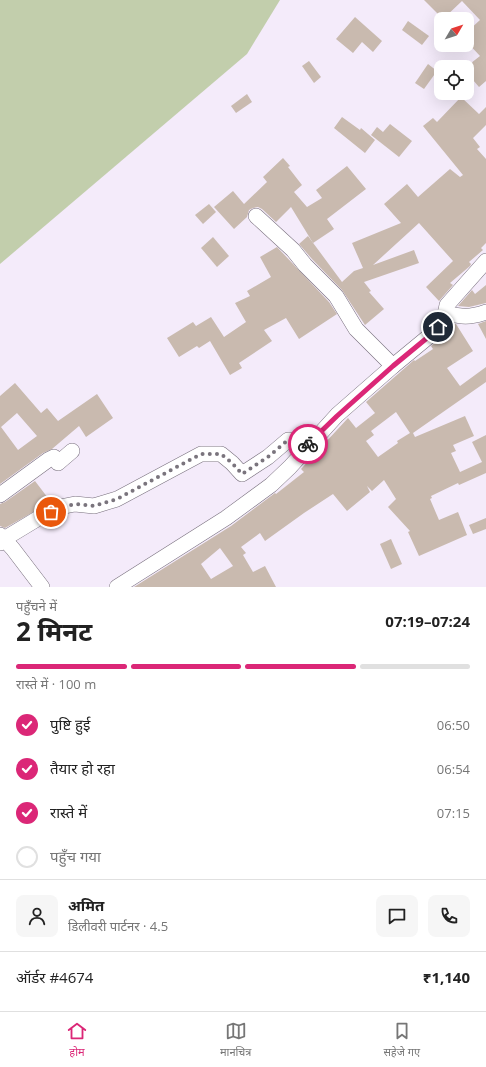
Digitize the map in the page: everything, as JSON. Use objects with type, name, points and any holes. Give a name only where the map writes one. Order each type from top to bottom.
[{"type":"street","points":[[256,216],[293,250],[305,265],[336,296],[356,329],[393,366]]},
{"type":"street","points":[[117,587],[151,564],[192,540],[271,485],[290,467],[337,416],[433,333],[444,320],[447,305],[486,261]]},
{"type":"street","points":[[445,313],[462,317],[474,316],[486,312]]},
{"type":"street","points":[[42,587],[13,548],[1,539],[60,507],[76,504],[94,506],[117,499],[201,454],[221,454],[242,474],[268,457],[288,440],[296,440],[309,445]]},
{"type":"street","points":[[0,495],[48,460],[54,457],[58,462],[72,451]]},
{"type":"green space","points":[[0,0],[280,0],[247,54],[0,264]]},
{"type":"building","points":[[424,0],[486,0],[486,81],[479,87],[474,81],[474,61],[480,56],[474,50],[474,26],[480,20],[462,1],[450,12],[436,12]]},
{"type":"building","points":[[355,17],[382,41],[373,52],[362,42],[353,53],[336,39]]},
{"type":"building","points":[[408,21],[429,36],[422,45],[402,30]]},
{"type":"building","points":[[309,61],[321,77],[314,83],[302,66]]},
{"type":"building","points":[[428,64],[434,69],[434,75],[424,89],[415,83]]},
{"type":"building","points":[[247,94],[252,102],[236,113],[231,106]]},
{"type":"building","points":[[458,100],[464,100],[479,114],[486,107],[486,125],[473,138],[480,147],[477,149],[486,159],[486,243],[481,248],[483,250],[469,262],[471,264],[470,266],[450,283],[453,285],[439,301],[426,287],[453,261],[419,223],[373,265],[414,250],[419,263],[364,282],[371,291],[369,292],[384,309],[365,325],[342,290],[299,244],[308,236],[342,282],[354,271],[363,268],[352,243],[401,223],[384,204],[407,184],[418,197],[450,169],[460,177],[463,175],[423,126],[433,118],[437,122]]},
{"type":"building","points":[[342,117],[360,130],[361,128],[375,140],[365,153],[334,128]]},
{"type":"building","points":[[390,124],[412,141],[399,157],[371,135],[377,127],[383,132]]},
{"type":"building","points":[[283,158],[302,185],[294,192],[307,207],[322,198],[316,190],[347,166],[366,189],[327,219],[334,229],[313,243],[291,207],[276,222],[262,209],[258,207],[253,208],[249,210],[247,217],[234,229],[214,207],[233,191],[244,204],[267,182],[263,177]]},
{"type":"building","points":[[209,204],[216,212],[203,224],[195,215]]},
{"type":"building","points":[[213,237],[229,256],[217,267],[201,248]]},
{"type":"building","points":[[277,247],[329,302],[337,314],[299,339],[286,318],[264,330],[272,341],[239,363],[242,368],[230,375],[210,341],[199,348],[197,346],[179,357],[167,338],[193,322],[196,326],[211,317],[224,337],[246,322],[235,303],[250,296],[247,291],[271,277],[260,257]]},
{"type":"building","points":[[486,285],[486,303],[469,307],[458,306],[472,290],[475,294]]},
{"type":"building","points":[[486,321],[486,339],[478,324]]},
{"type":"building","points":[[453,324],[456,324],[473,351],[447,368],[460,386],[486,367],[486,382],[413,433],[415,437],[465,416],[474,436],[453,445],[456,451],[451,453],[460,472],[482,462],[472,442],[486,435],[486,473],[459,485],[458,483],[431,496],[432,498],[430,499],[439,520],[458,512],[467,535],[419,556],[408,532],[410,531],[388,507],[396,499],[384,480],[372,491],[367,486],[370,492],[347,511],[333,494],[265,541],[260,533],[241,547],[246,553],[243,555],[253,572],[265,566],[276,587],[134,587],[231,526],[304,472],[301,469],[348,418],[356,428],[375,413],[366,402],[414,360],[415,361],[433,349],[431,346],[440,339]],"holes":[[[396,412],[410,433],[397,441],[398,443],[378,457],[366,441],[374,435],[371,431]],[[220,548],[233,566],[211,579],[201,564]]]},
{"type":"building","points":[[15,383],[41,413],[47,408],[58,421],[97,394],[113,418],[86,437],[79,426],[52,449],[43,453],[0,484],[0,396]],"holes":[[[17,413],[37,436],[18,450],[1,427]]]},
{"type":"building","points":[[35,481],[51,502],[5,528],[0,526],[0,504]]},
{"type":"building","points":[[486,518],[486,529],[473,534],[469,525]]},
{"type":"building","points":[[391,539],[402,564],[391,569],[380,544]]},
{"type":"way so far","points":[[51,512],[60,507],[76,504],[94,506],[117,499],[201,454],[221,454],[242,474],[268,457],[288,440],[296,440],[308,444]]},
{"type":"route","points":[[308,444],[309,445],[337,416],[438,327]]}]
